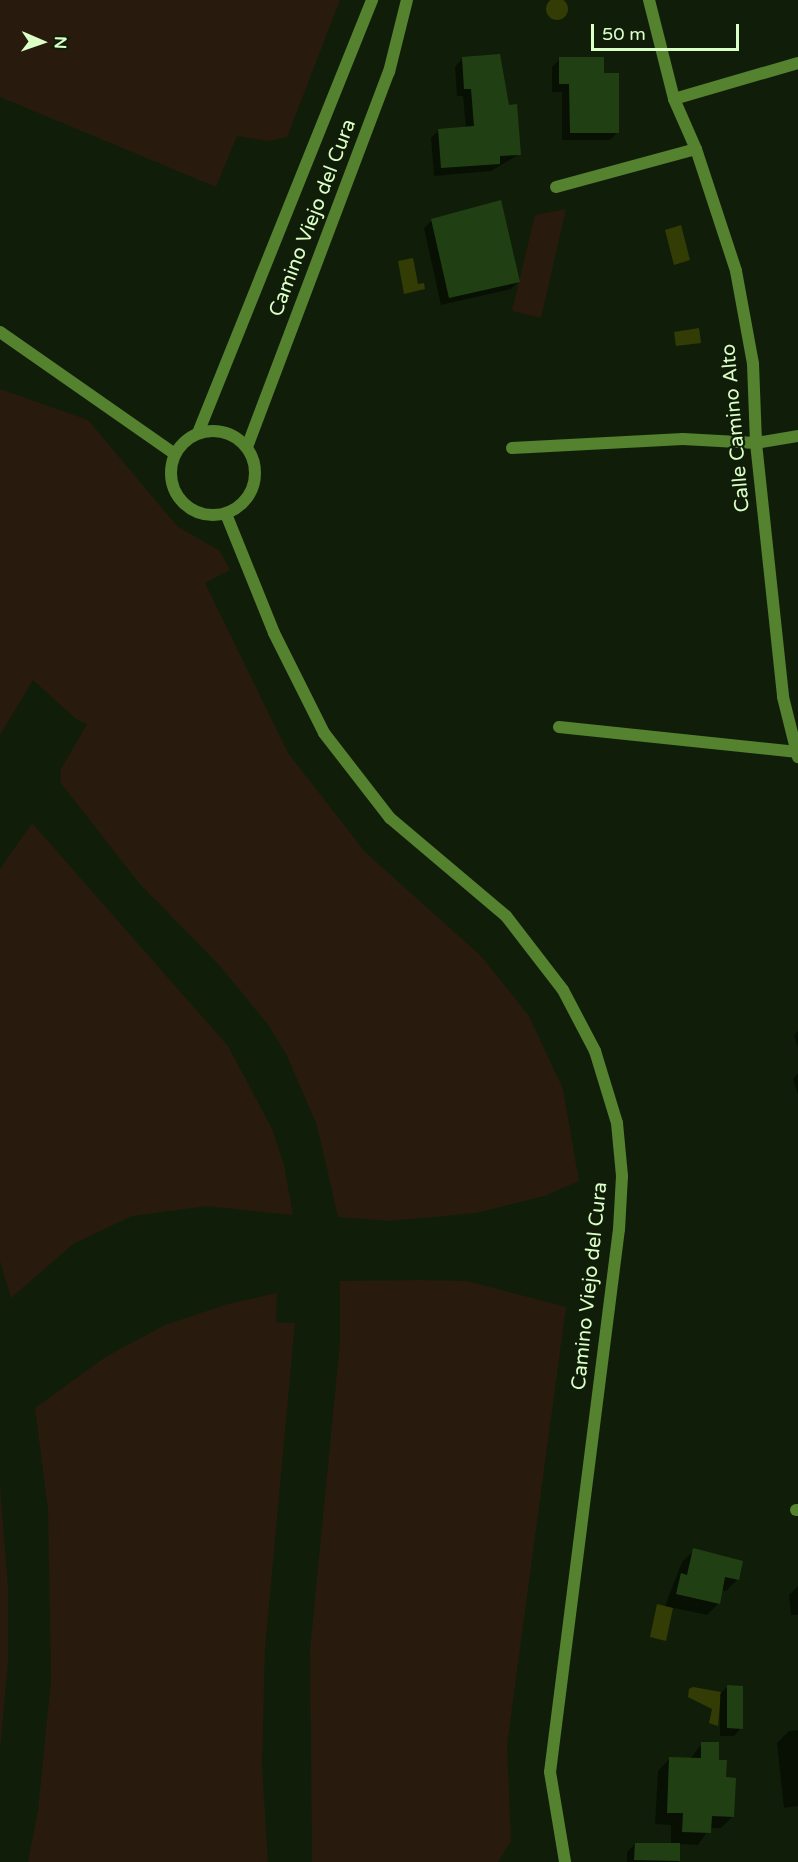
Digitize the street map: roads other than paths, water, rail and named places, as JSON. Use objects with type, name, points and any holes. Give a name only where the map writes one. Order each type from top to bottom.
[{"type":"street","name":"Camino Viejo del Cura","points":[[198,433],[372,0]]},
{"type":"street","name":"Camino Viejo del Cura","points":[[247,447],[389,72],[407,0]]},
{"type":"street","name":"Calle Camino Alto","points":[[649,0],[674,99],[696,149],[736,271],[753,364],[756,443],[783,697],[797,753]]},
{"type":"street","points":[[674,99],[798,63]]},
{"type":"street","points":[[556,187],[696,149]]},
{"type":"street","points":[[0,332],[175,454]]},
{"type":"street","points":[[216,430],[234,435],[247,447],[256,478],[251,494],[241,506],[226,514],[210,516],[194,512],[181,501],[173,487],[171,471],[175,454],[185,442],[198,433],[216,430]]},
{"type":"street","points":[[512,448],[684,438],[756,443],[798,436]]},
{"type":"street","name":"Camino Viejo del Cura","points":[[226,514],[274,633],[324,733],[390,818],[506,916],[563,990],[595,1051],[617,1123],[622,1176],[619,1229],[550,1772],[566,1862]]},
{"type":"street","points":[[559,728],[797,753]]}]
